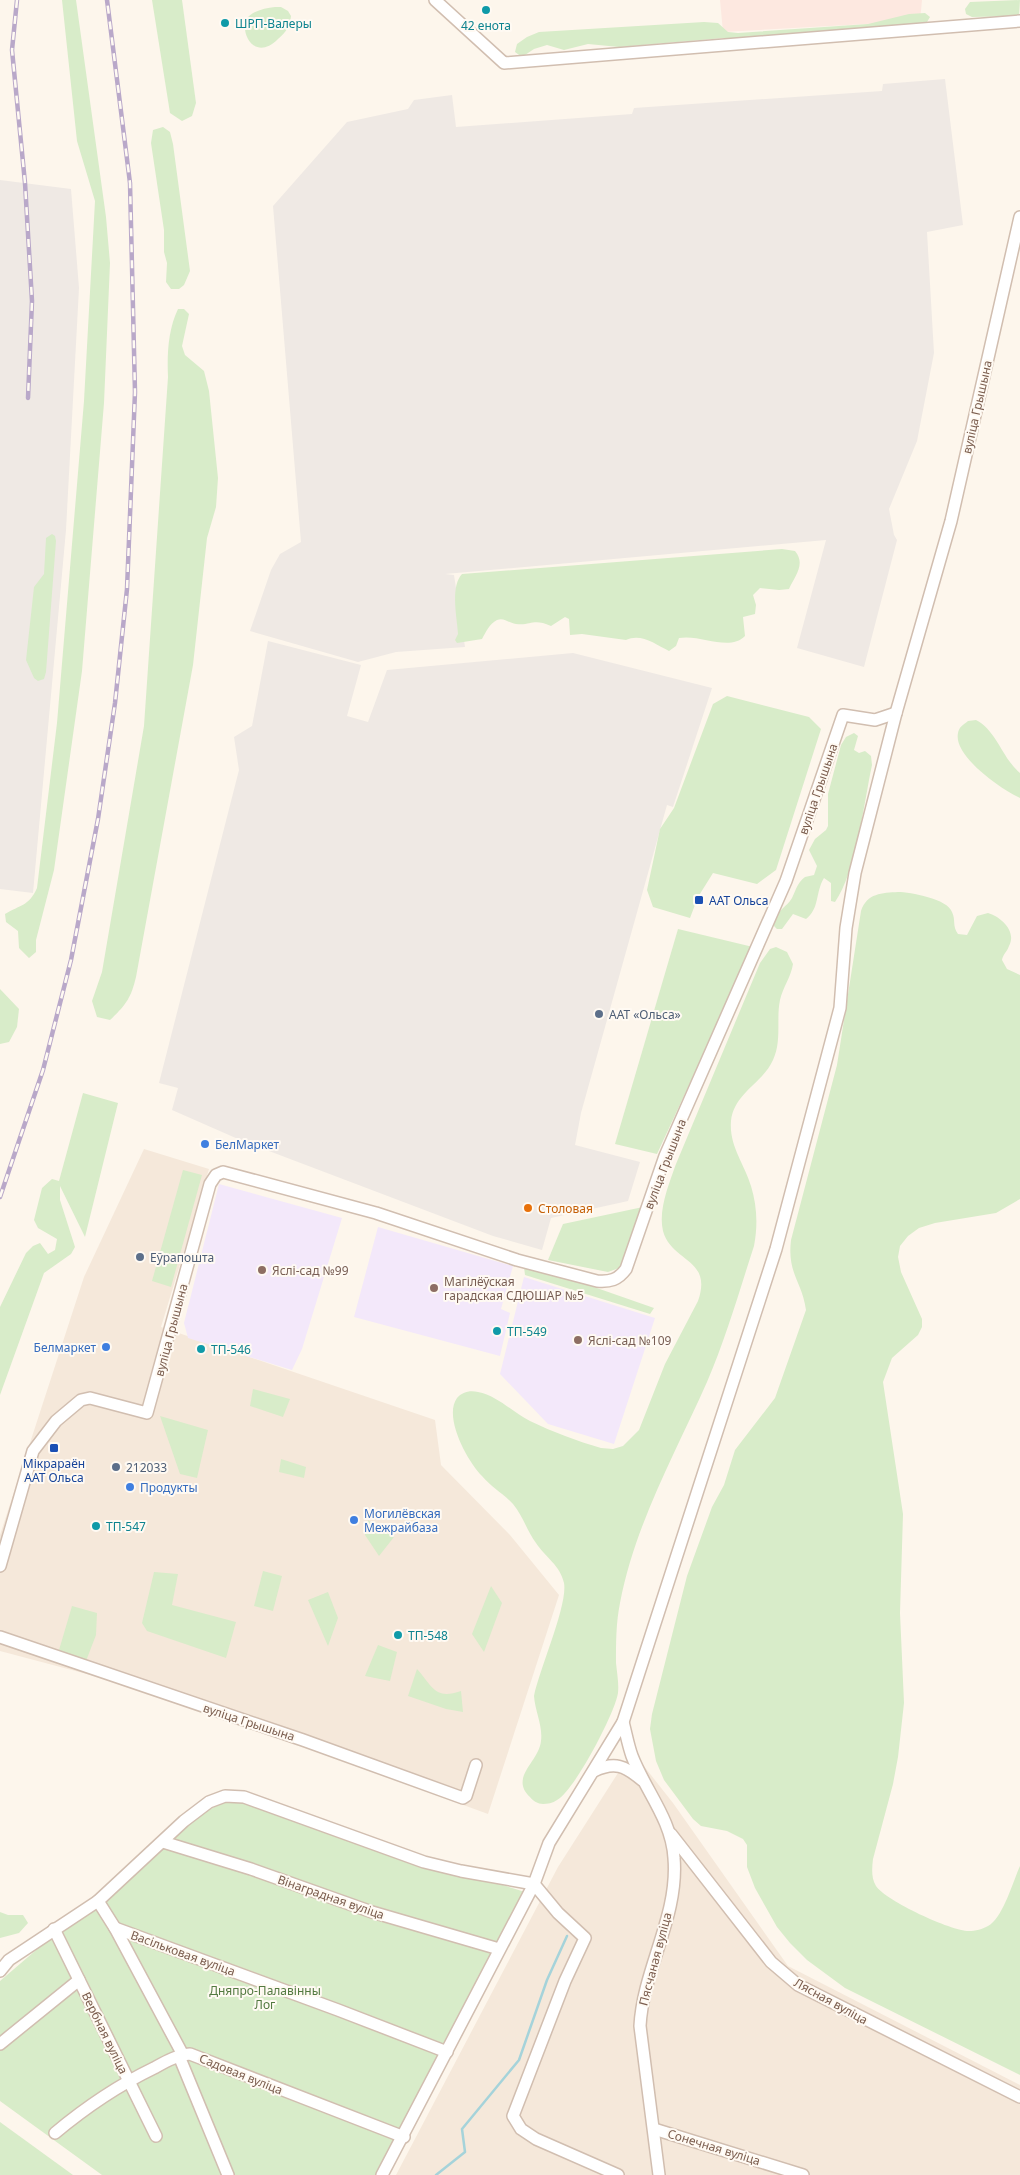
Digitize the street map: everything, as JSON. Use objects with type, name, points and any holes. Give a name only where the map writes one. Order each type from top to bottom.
[{"type":"street","points":[[435,0],[504,63],[1020,20]]},
{"type":"street","name":"вуліца Грышына","points":[[0,1566],[33,1451],[56,1421],[81,1400],[90,1398],[147,1413],[210,1184],[216,1175],[224,1172],[376,1213],[516,1260],[597,1281],[606,1282],[621,1276],[626,1269],[665,1156],[786,881],[843,715],[875,720],[896,713],[951,521],[1020,217]]},
{"type":"street","points":[[382,2175],[404,2137],[534,1884],[549,1843],[623,1722],[776,1249],[840,1008],[846,928],[855,872],[896,713]]},
{"type":"street","name":"вуліца Грышына","points":[[0,1637],[303,1740],[463,1798],[466,1796],[476,1765]]},
{"type":"street","name":"Пясчаная вуліца","points":[[623,1722],[632,1755],[667,1828],[674,1858],[673,1884],[660,1945],[645,1988],[640,2026],[659,2175]]},
{"type":"street","points":[[594,1771],[605,1766],[614,1765],[630,1770],[645,1782]]},
{"type":"street","points":[[0,1970],[9,1960],[98,1901],[184,1821],[209,1802],[219,1797],[230,1795],[244,1798],[424,1862],[534,1884],[558,1913],[585,1938],[565,1981],[513,2116],[521,2129],[536,2139],[618,2175]]},
{"type":"street","name":"Лясная вуліца","points":[[667,1828],[766,1956],[798,1985],[1020,2096]]},
{"type":"street","name":"Вінаградная вуліца","points":[[163,1842],[251,1869],[372,1912],[499,1949]]},
{"type":"street","name":"Садовая вуліца","points":[[98,1901],[115,1928],[181,2055],[199,2056],[298,2097],[404,2137]]},
{"type":"street","name":"Васільковая вуліца","points":[[115,1928],[447,2052]]},
{"type":"street","name":"Вербная вуліца","points":[[54,1929],[156,2136]]},
{"type":"street","points":[[0,2044],[79,1980]]},
{"type":"street","points":[[55,2133],[96,2100],[129,2080],[181,2055],[228,2175]]},
{"type":"street","name":"Сонечная вуліца","points":[[654,2128],[803,2175]]},
{"type":"shaded area","points":[[720,0],[922,0],[920,21],[723,32]]},
{"type":"shaded area","points":[[945,79],[963,225],[927,232],[934,353],[917,441],[889,509],[894,535],[897,540],[864,667],[797,648],[826,540],[445,574],[454,575],[465,647],[396,652],[358,662],[250,631],[271,570],[280,554],[301,542],[273,206],[347,122],[408,109],[414,100],[452,95],[456,127],[632,114],[634,108],[882,91],[883,84]]},
{"type":"shaded area","points":[[0,180],[71,189],[79,288],[66,530],[33,893],[0,889]]},
{"type":"shaded area","name":"ААТ «Ольса»","points":[[268,641],[361,665],[347,716],[368,722],[387,670],[573,653],[712,688],[673,807],[667,805],[581,1113],[575,1145],[640,1162],[628,1201],[551,1218],[542,1250],[493,1236],[269,1151],[270,1145],[238,1139],[172,1110],[178,1088],[159,1083],[239,770],[234,737],[252,726]]},
{"type":"shaded area","points":[[144,1149],[209,1169],[161,1327],[435,1420],[441,1465],[510,1535],[559,1595],[488,1814],[151,1691],[0,1651],[0,1535],[84,1277]]},
{"type":"shaded area","name":"Яслі-сад №99","points":[[219,1184],[342,1218],[302,1349],[292,1370],[188,1338],[184,1323]]},
{"type":"shaded area","name":"Магілёўская гарадская СДЮШАР №5","points":[[378,1227],[513,1266],[501,1309],[510,1313],[500,1356],[354,1317]]},
{"type":"shaded area","name":"Яслі-сад №109","points":[[524,1277],[655,1318],[614,1444],[548,1424],[500,1374]]},
{"type":"shaded area","points":[[632,1751],[673,1803],[788,1966],[1020,2085],[1020,2175],[396,2175],[558,1867]]},
{"type":"green space","points":[[62,0],[76,0],[106,217],[110,263],[104,403],[82,671],[54,870],[36,940],[36,952],[29,958],[19,948],[18,931],[6,922],[5,914],[27,902],[37,888],[57,723],[84,401],[95,201],[77,141]]},
{"type":"green space","points":[[152,0],[182,0],[196,103],[192,116],[182,121],[170,113]]},
{"type":"green space","points":[[1020,0],[1019,16],[972,17],[966,14],[965,9],[970,2]]},
{"type":"green space","points":[[281,7],[288,11],[291,16],[289,26],[269,46],[261,48],[255,46],[246,35],[246,21],[255,12]]},
{"type":"green space","points":[[925,13],[930,17],[927,22],[919,25],[743,40],[724,38],[619,47],[588,44],[564,50],[547,45],[534,49],[522,57],[515,52],[517,44],[539,32],[704,22],[718,23],[728,32],[738,33],[868,24],[909,14]]},
{"type":"green space","points":[[163,127],[170,132],[173,144],[190,271],[184,285],[179,289],[171,289],[166,282],[167,263],[164,252],[164,230],[151,143],[153,130]]},
{"type":"green space","points":[[178,309],[184,309],[189,314],[182,346],[185,355],[204,371],[209,391],[218,478],[216,507],[207,538],[193,665],[136,977],[127,1001],[110,1020],[97,1017],[92,1001],[102,972],[144,726],[168,377],[168,351],[172,325]]},
{"type":"green space","points":[[52,534],[55,536],[56,541],[46,672],[44,679],[38,681],[34,678],[26,660],[34,587],[44,574],[46,538]]},
{"type":"green space","points":[[782,549],[795,551],[798,556],[800,565],[796,575],[789,589],[760,588],[753,595],[756,605],[755,614],[743,617],[745,636],[738,641],[723,643],[696,638],[679,638],[676,646],[669,651],[637,638],[626,640],[582,634],[570,635],[569,619],[565,617],[551,626],[536,622],[516,624],[499,619],[490,626],[482,639],[457,643],[455,640],[458,634],[455,594],[458,580],[462,574]]},
{"type":"green space","points":[[727,696],[809,717],[821,729],[776,870],[757,884],[713,873],[698,897],[690,918],[653,907],[647,890],[660,829],[674,808],[713,704]]},
{"type":"green space","points":[[976,720],[989,731],[1008,760],[1020,773],[1020,798],[991,780],[963,752],[958,742],[958,733],[968,721]]},
{"type":"green space","points":[[854,733],[858,736],[854,750],[859,753],[865,751],[871,756],[872,765],[849,874],[835,902],[831,901],[831,883],[824,878],[810,915],[806,919],[793,914],[782,929],[777,929],[774,926],[774,921],[792,898],[798,884],[805,877],[814,875],[817,866],[809,850],[815,839],[828,826],[828,794],[841,745],[846,737]]},
{"type":"green space","points":[[898,892],[911,893],[944,903],[952,912],[958,934],[967,935],[977,916],[988,913],[1002,921],[1011,935],[1011,940],[1002,960],[1007,969],[1020,975],[1020,1199],[996,1213],[935,1223],[919,1228],[908,1236],[900,1246],[898,1257],[901,1272],[922,1319],[922,1327],[918,1335],[892,1358],[883,1382],[903,1514],[900,1613],[904,1703],[893,1784],[872,1869],[876,1886],[892,1899],[934,1921],[960,1930],[971,1931],[981,1929],[993,1922],[1007,1899],[1020,1866],[1020,2075],[845,1988],[807,1960],[777,1927],[755,1888],[747,1867],[747,1845],[743,1839],[727,1831],[701,1826],[693,1819],[664,1780],[656,1761],[650,1729],[652,1714],[687,1576],[712,1507],[724,1485],[735,1450],[775,1398],[806,1310],[791,1261],[791,1240],[837,1065],[861,911],[871,897]]},
{"type":"green space","points":[[678,929],[753,947],[657,1154],[615,1144]]},
{"type":"green space","points":[[776,947],[787,952],[793,964],[780,1000],[776,1053],[763,1075],[737,1103],[731,1121],[732,1138],[755,1201],[756,1231],[754,1246],[714,1365],[657,1490],[635,1545],[620,1603],[616,1640],[618,1693],[610,1717],[583,1767],[565,1793],[548,1804],[539,1803],[534,1801],[524,1790],[523,1783],[527,1769],[539,1749],[541,1741],[541,1730],[534,1696],[558,1622],[564,1593],[564,1583],[556,1566],[530,1534],[520,1513],[506,1497],[486,1480],[470,1461],[455,1427],[453,1406],[457,1398],[464,1393],[478,1392],[492,1397],[530,1421],[547,1429],[601,1448],[613,1449],[623,1446],[639,1430],[665,1364],[698,1301],[701,1287],[700,1276],[696,1268],[674,1249],[663,1231],[662,1214],[665,1197],[676,1164],[760,963],[770,949]]},
{"type":"green space","points":[[0,989],[19,1009],[17,1027],[9,1042],[0,1044]]},
{"type":"green space","points":[[83,1093],[118,1103],[85,1237],[60,1186],[60,1200],[75,1247],[71,1254],[44,1273],[0,1395],[0,1307],[26,1253],[33,1246],[40,1243],[48,1254],[55,1250],[57,1239],[38,1228],[34,1220],[42,1188],[52,1179],[59,1181]]},
{"type":"green space","points":[[183,1170],[202,1175],[171,1287],[152,1281]]},
{"type":"green space","points":[[643,1207],[622,1267],[608,1272],[548,1260],[563,1224]]},
{"type":"green space","points":[[531,1265],[654,1308],[650,1314],[525,1275],[524,1267]]},
{"type":"green space","points":[[253,1389],[290,1399],[283,1417],[250,1406]]},
{"type":"green space","points":[[160,1416],[208,1430],[197,1478],[180,1474]]},
{"type":"green space","points":[[281,1459],[306,1467],[304,1478],[279,1472]]},
{"type":"green space","points":[[368,1520],[394,1537],[379,1556],[365,1535]]},
{"type":"green space","points":[[263,1571],[282,1576],[273,1611],[254,1606]]},
{"type":"green space","points":[[154,1572],[178,1574],[172,1605],[236,1622],[226,1658],[147,1631],[142,1623]]},
{"type":"green space","points":[[491,1586],[502,1603],[484,1652],[472,1634]]},
{"type":"green space","points":[[328,1592],[338,1618],[328,1646],[308,1600]]},
{"type":"green space","points":[[72,1606],[97,1613],[96,1635],[86,1661],[59,1650]]},
{"type":"green space","points":[[378,1645],[397,1652],[390,1681],[365,1676]]},
{"type":"green space","points":[[417,1669],[431,1686],[440,1693],[461,1691],[463,1712],[446,1709],[408,1696]]},
{"type":"green space","name":"Дняпро-Палавінны Лог","points":[[230,1799],[525,1892],[377,2175],[102,2175],[0,2101],[0,1981],[49,1939],[116,1892],[199,1815]]},
{"type":"green space","points":[[0,1912],[8,1915],[23,1915],[28,1923],[19,1933],[0,1938]]},
{"type":"green space","points":[[0,2122],[73,2175],[0,2175]]},
{"type":"waterway","points":[[436,2175],[465,2152],[462,2129],[519,2060],[547,1980],[567,1936]]},
{"type":"railway","points":[[17,0],[12,50],[25,183],[32,301],[28,398]]},
{"type":"railway","points":[[0,1197],[43,1070],[71,960],[98,819],[115,703],[127,589],[135,392],[130,183],[107,0]]},
{"type":"place","name":"42 енота","points":[[486,10]]},
{"type":"place","name":"ШРП-Валеры","points":[[225,23]]},
{"type":"place","name":"ААТ Ольса","points":[[699,900]]},
{"type":"place","name":"ААТ «Ольса»","points":[[599,1014]]},
{"type":"place","name":"БелМаркет","points":[[205,1144]]},
{"type":"place","name":"Столовая","points":[[528,1208]]},
{"type":"place","name":"Еўрапошта","points":[[140,1257]]},
{"type":"place","name":"Яслі-сад №99","points":[[262,1270]]},
{"type":"place","name":"Магілёўская гарадская СДЮШАР №5","points":[[434,1288]]},
{"type":"place","name":"ТП-549","points":[[497,1331]]},
{"type":"place","name":"Яслі-сад №109","points":[[578,1340]]},
{"type":"place","name":"Белмаркет","points":[[106,1347]]},
{"type":"place","name":"ТП-546","points":[[201,1349]]},
{"type":"place","name":"Мікрараён ААТ Ольса","points":[[54,1448]]},
{"type":"place","name":"212033","points":[[116,1467]]},
{"type":"place","name":"Продукты","points":[[130,1487]]},
{"type":"place","name":"Могилёвская Межрайбаза","points":[[354,1520]]},
{"type":"place","name":"ТП-547","points":[[96,1526]]},
{"type":"place","name":"ТП-548","points":[[398,1635]]}]
